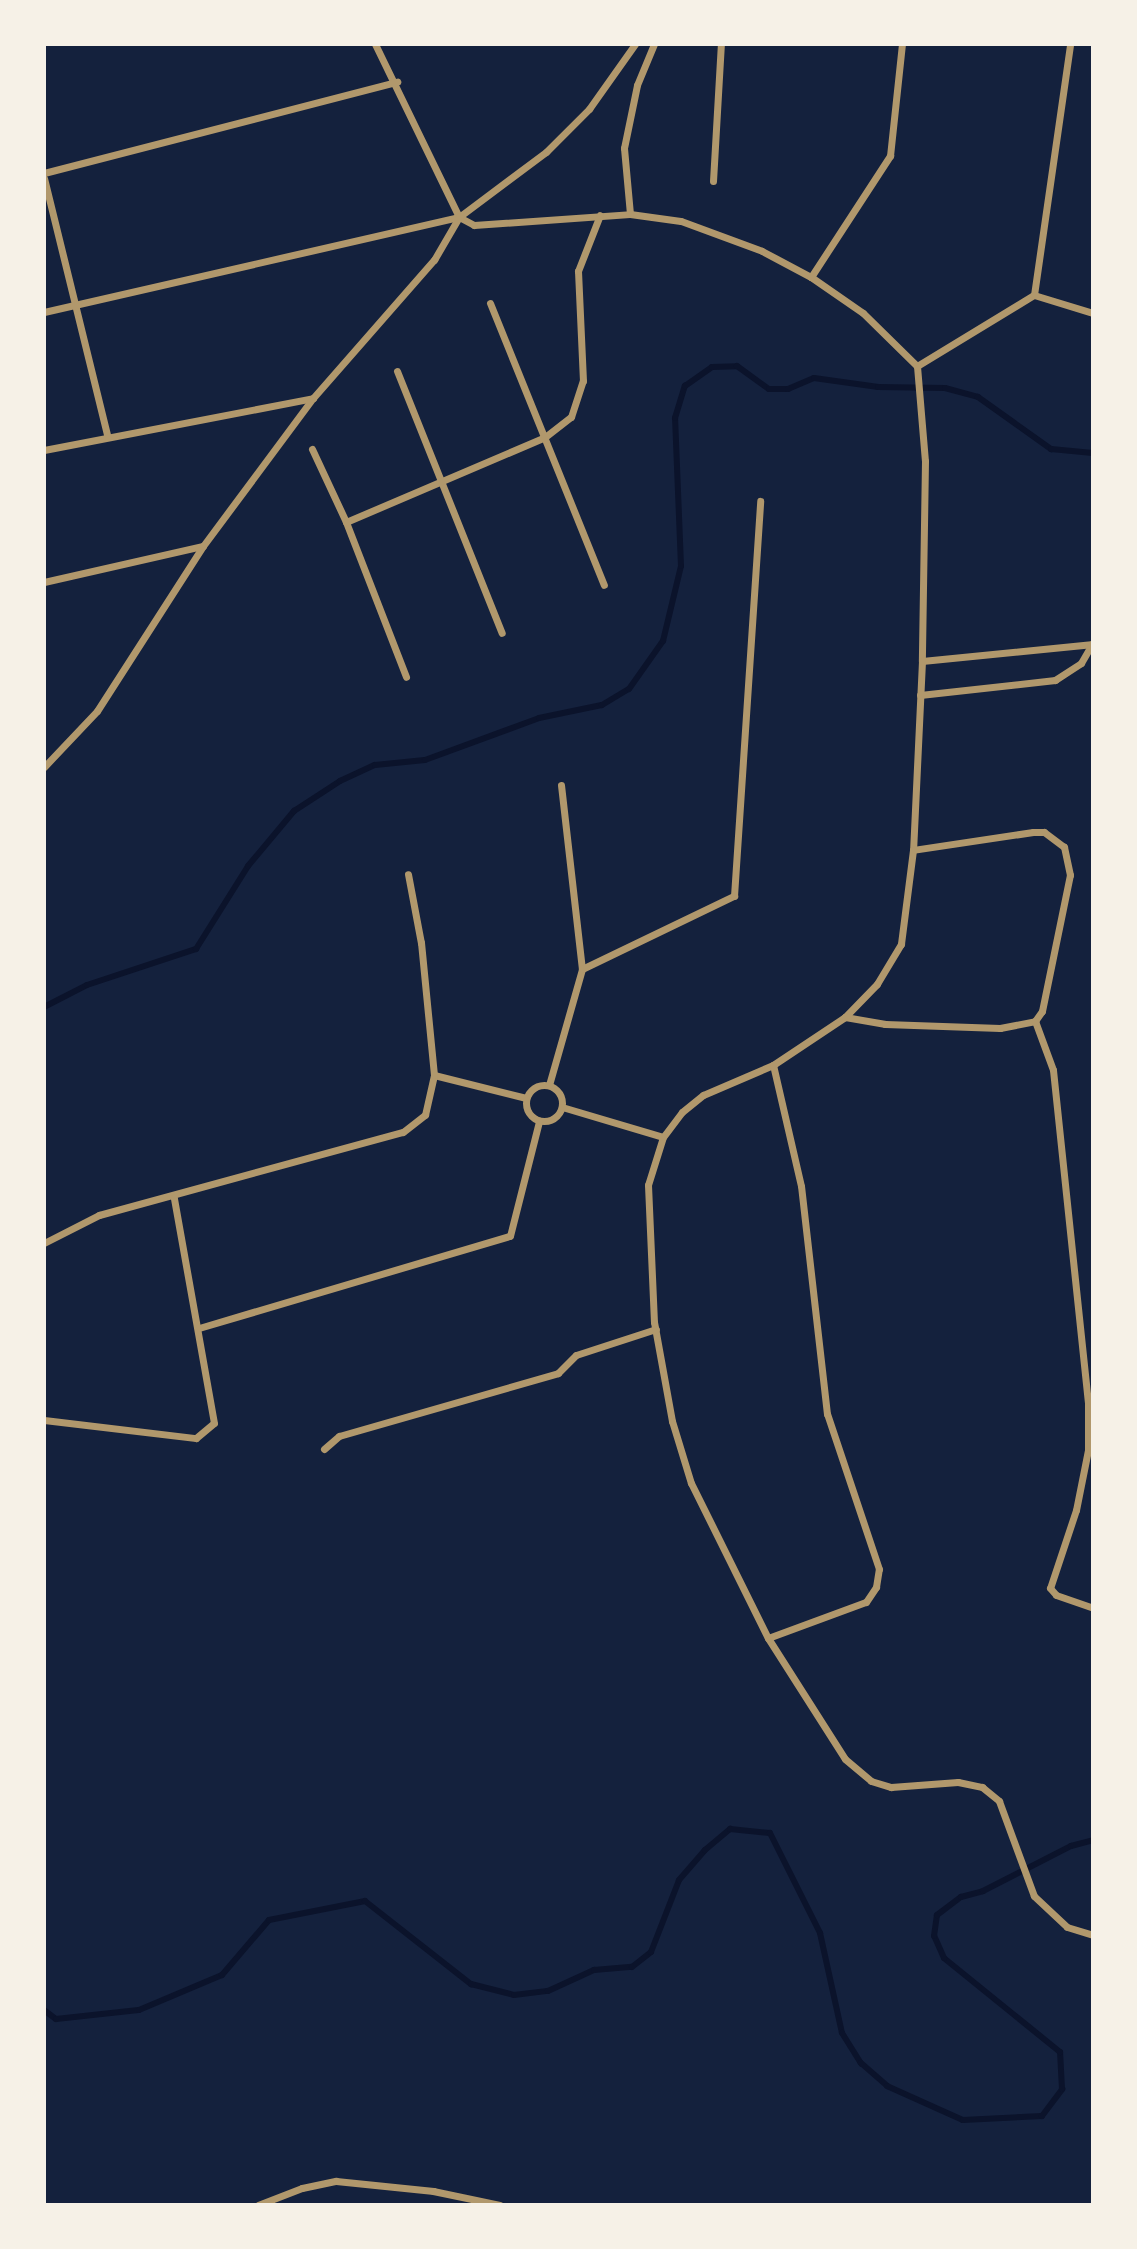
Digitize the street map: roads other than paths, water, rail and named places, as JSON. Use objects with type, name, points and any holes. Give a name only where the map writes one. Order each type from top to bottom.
[{"type":"street","points":[[375,44],[397,82],[458,217],[474,225],[630,214],[681,221],[762,251],[811,277],[863,313],[917,366],[925,461],[922,661],[913,850],[901,943],[877,984],[845,1017],[773,1065],[703,1095],[682,1112],[663,1137],[648,1185],[656,1329],[672,1421],[691,1483],[768,1638],[845,1759],[872,1781],[891,1787],[958,1782],[982,1787],[999,1801],[1013,1831],[1034,1896],[1067,1927],[1093,1935]]},
{"type":"street","points":[[44,312],[458,217],[546,152],[589,109],[635,44]]},
{"type":"street","points":[[630,214],[624,148],[637,85],[654,44]]},
{"type":"street","points":[[713,181],[721,44]]},
{"type":"street","points":[[811,277],[890,156],[902,44]]},
{"type":"street","points":[[1034,295],[1070,44]]},
{"type":"street","points":[[107,435],[44,175],[397,82]]},
{"type":"street","points":[[346,522],[444,482],[561,428],[579,400],[584,360],[578,271],[600,215]]},
{"type":"street","points":[[44,767],[97,711],[203,546],[313,398],[434,260],[458,217]]},
{"type":"street","points":[[917,366],[1034,295],[1093,313]]},
{"type":"street","points":[[489,303],[604,585]]},
{"type":"street","points":[[397,371],[444,482],[502,633]]},
{"type":"street","points":[[44,450],[107,435],[313,398]]},
{"type":"street","points":[[312,449],[346,522],[406,677]]},
{"type":"street","points":[[582,969],[734,896],[760,501]]},
{"type":"street","points":[[44,582],[203,546]]},
{"type":"street","points":[[922,661],[1092,644]]},
{"type":"street","points":[[920,695],[1055,680],[1081,663],[1092,644]]},
{"type":"street","points":[[549,1085],[582,969],[561,785]]},
{"type":"street","points":[[913,850],[1033,832],[1044,832],[1064,847],[1070,875],[1061,930],[1046,1000],[1035,1021],[1053,1070],[1088,1402],[1083,1474],[1050,1587],[1056,1595],[1093,1608]]},
{"type":"street","points":[[44,1243],[99,1215],[174,1198],[403,1132],[425,1115],[435,1075],[421,943],[408,874]]},
{"type":"street","points":[[845,1017],[886,1024],[1000,1028],[1035,1021]]},
{"type":"street","points":[[768,1638],[866,1602],[876,1587],[879,1569],[827,1414],[800,1186],[773,1065]]},
{"type":"street","points":[[435,1075],[526,1098]]},
{"type":"street","points":[[549,1085],[561,1096],[562,1107],[556,1117],[539,1121],[526,1110],[526,1098],[537,1086],[549,1085]]},
{"type":"street","points":[[562,1107],[663,1137]]},
{"type":"street","points":[[199,1328],[510,1236],[539,1121]]},
{"type":"street","points":[[44,1420],[196,1438],[214,1423],[174,1198]]},
{"type":"street","points":[[324,1449],[339,1436],[558,1373],[576,1355],[656,1329]]},
{"type":"street","points":[[258,2205],[302,2188],[336,2181],[433,2191],[500,2205]]},
{"type":"waterway","points":[[44,1007],[87,985],[196,949],[248,866],[294,811],[340,781],[375,765],[425,760],[539,718],[602,705],[629,689],[663,641],[681,566],[675,418],[685,386],[712,367],[737,366],[769,389],[788,389],[814,378],[878,387],[945,388],[978,397],[1051,449],[1093,453]]},
{"type":"waterway","points":[[44,2010],[56,2019],[139,2010],[222,1975],[269,1920],[365,1901],[471,1984],[514,1995],[548,1991],[594,1970],[632,1967],[651,1952],[679,1880],[705,1850],[730,1829],[770,1833],[820,1933],[842,2033],[861,2063],[887,2086],[963,2120],[1042,2116],[1062,2089],[1060,2052],[944,1958],[934,1936],[937,1915],[961,1897],[983,1891],[1071,1846],[1093,1840]]}]
